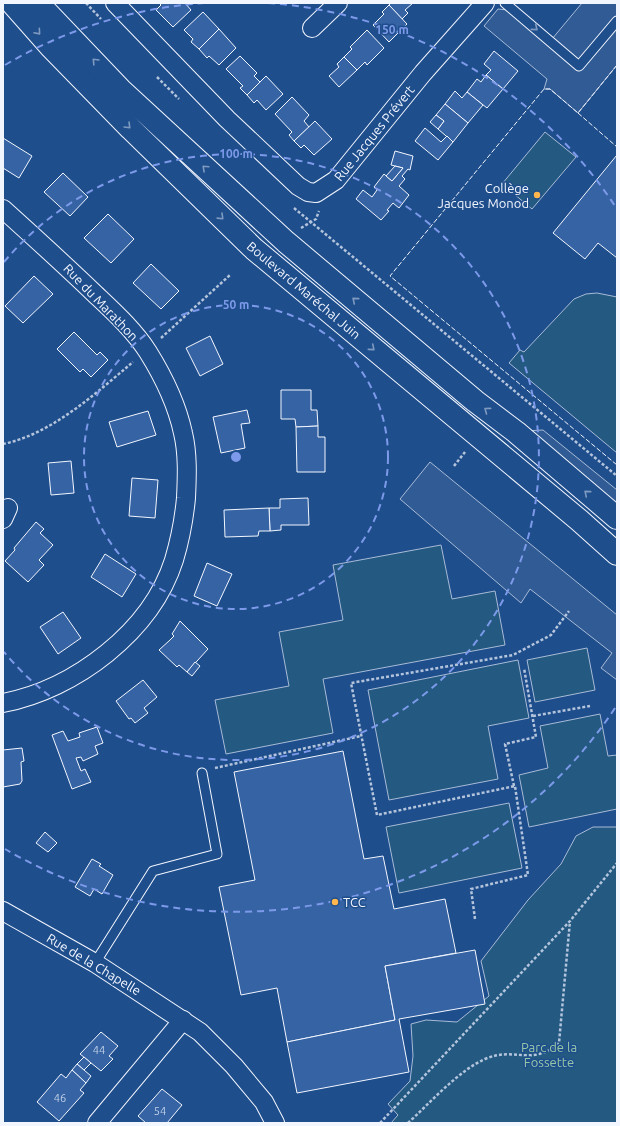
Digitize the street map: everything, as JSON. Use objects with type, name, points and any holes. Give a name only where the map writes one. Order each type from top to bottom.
[{"type":"main road","name":"Boulevard Maréchal Juin","points":[[12,3],[50,46],[126,124],[254,249],[579,520],[617,554]]},
{"type":"main road","name":"Boulevard Maréchal Juin","points":[[38,3],[121,90],[286,242],[474,401],[516,432],[617,518]]},
{"type":"street","name":"Rue Jacques Prévert","points":[[115,3],[227,119],[298,186],[308,192],[316,193],[336,180],[423,73],[485,3]]},
{"type":"street","points":[[312,28],[338,3]]},
{"type":"street","name":"Rue du Marathon","points":[[3,209],[119,316],[148,351],[172,397],[184,434],[187,476],[184,516],[174,560],[164,583],[149,608],[132,629],[113,648],[71,679],[40,692],[3,703]]},
{"type":"street","name":"Rue de la Chapelle","points":[[3,911],[95,963],[200,1032],[234,1066],[264,1102],[275,1123]]},
{"type":"street","points":[[97,1123],[183,1020]]},
{"type":"lane","points":[[505,3],[579,66],[617,21]]},
{"type":"lane","points":[[95,963],[153,871],[217,854],[202,773]]},
{"type":"path","points":[[86,3],[102,20]]},
{"type":"path","points":[[155,75],[182,103]]},
{"type":"path","points":[[292,205],[309,222],[617,476]]},
{"type":"path","points":[[3,444],[12,442],[42,429],[80,405],[148,351],[230,275]]},
{"type":"path","points":[[454,466],[468,448]]},
{"type":"path","points":[[514,786],[377,814],[351,684],[513,655],[551,635],[569,611]]},
{"type":"path","points":[[475,919],[471,888],[528,875],[514,786],[505,744],[536,737],[524,668]]},
{"type":"path","points":[[533,716],[590,706]]},
{"type":"path","points":[[202,773],[221,766],[361,736]]},
{"type":"path","points":[[380,1123],[570,921],[617,864]]},
{"type":"path","points":[[408,1123],[469,1067],[501,1053],[536,1056],[549,1052],[559,1043],[570,921]]},
{"type":"path","points":[[384,1120],[388,1123]]},
{"type":"green space","points":[[545,132],[576,157],[532,209],[502,184]]},
{"type":"green space","points":[[597,293],[617,297],[617,453],[509,363],[520,350],[524,352],[574,299],[586,294]]},
{"type":"green space","points":[[441,545],[452,599],[495,591],[505,645],[323,679],[333,733],[226,754],[215,700],[289,686],[279,632],[343,620],[333,565]]},
{"type":"green space","points":[[587,648],[595,690],[535,702],[527,660]]},
{"type":"green space","points":[[518,660],[529,718],[488,726],[498,779],[389,800],[368,690]]},
{"type":"green space","points":[[600,714],[608,756],[617,755],[617,809],[529,827],[519,775],[548,768],[540,726]]},
{"type":"green space","points":[[509,803],[522,868],[399,893],[386,827]]},
{"type":"green space","name":"Parc de la Fossette","points":[[593,827],[617,827],[617,1123],[391,1123],[398,1115],[388,1104],[410,1081],[413,1056],[411,1024],[426,1020],[457,1022],[489,996],[481,961],[528,900],[561,864],[576,836]]},
{"type":"shaded area","points":[[582,3],[617,3],[617,65],[578,113],[550,89],[544,89],[547,79],[484,26],[498,9],[518,11],[552,39]]},
{"type":"shaded area","points":[[543,430],[617,490],[617,506],[525,431]]},
{"type":"shaded area","points":[[430,462],[617,615],[617,680],[601,668],[612,653],[530,589],[521,603],[400,499]]},
{"type":"building","points":[[159,3],[185,3],[191,10],[173,27],[156,10],[161,5]]},
{"type":"building","points":[[391,3],[413,3],[405,10],[408,13],[402,19],[389,5]]},
{"type":"building","points":[[389,5],[407,24],[389,42],[373,25],[384,14],[382,12]]},
{"type":"building","points":[[203,12],[219,29],[199,49],[191,42],[193,39],[184,30]]},
{"type":"building","points":[[219,29],[236,48],[219,65],[209,56],[207,58],[199,49]]},
{"type":"building","points":[[367,30],[384,48],[367,65],[365,62],[357,70],[344,57],[352,49],[350,47]]},
{"type":"building","points":[[494,51],[518,71],[503,89],[486,75],[491,70],[484,64]]},
{"type":"building","points":[[240,56],[257,73],[254,76],[260,82],[247,95],[240,88],[243,86],[226,69]]},
{"type":"building","points":[[344,57],[357,70],[339,87],[329,76],[339,67],[337,64]]},
{"type":"building","points":[[486,75],[503,89],[487,108],[467,92],[477,79],[481,82]]},
{"type":"building","points":[[266,76],[283,94],[266,110],[257,100],[254,103],[247,95]]},
{"type":"building","points":[[455,91],[462,98],[467,92],[483,105],[468,123],[445,104]]},
{"type":"building","points":[[292,97],[309,115],[304,121],[309,127],[294,141],[289,135],[292,132],[275,114]]},
{"type":"building","points":[[445,104],[468,123],[453,142],[438,129],[444,121],[436,115]]},
{"type":"building","points":[[436,115],[444,121],[438,129],[430,122]]},
{"type":"building","points":[[315,121],[332,139],[314,155],[304,145],[301,148],[294,141]]},
{"type":"building","points":[[425,128],[441,142],[447,136],[453,142],[438,160],[415,141]]},
{"type":"building","points":[[3,138],[32,156],[19,178],[3,168]]},
{"type":"building","points":[[395,151],[413,156],[410,170],[408,169],[402,176],[405,179],[399,186],[409,195],[399,208],[393,203],[387,210],[389,211],[381,220],[356,199],[363,190],[372,197],[377,190],[374,187],[384,174],[392,181],[403,168],[391,165]]},
{"type":"building","points":[[617,155],[617,258],[598,243],[585,259],[553,233]]},
{"type":"building","points":[[395,166],[403,168],[392,181],[386,176]]},
{"type":"building","points":[[63,173],[88,197],[70,216],[44,192]]},
{"type":"building","points":[[108,214],[134,239],[111,263],[84,238]]},
{"type":"building","points":[[151,264],[179,291],[161,309],[133,283]]},
{"type":"building","points":[[34,276],[53,294],[23,323],[5,306]]},
{"type":"building","points":[[74,332],[97,355],[100,352],[108,360],[91,377],[83,369],[80,372],[57,349]]},
{"type":"building","points":[[210,336],[223,364],[200,376],[186,348]]},
{"type":"building","points":[[281,390],[311,390],[311,410],[317,410],[318,426],[296,427],[295,419],[281,419]]},
{"type":"building","points":[[247,410],[250,423],[241,424],[245,448],[221,453],[213,417]]},
{"type":"building","points":[[148,411],[156,435],[117,447],[109,422]]},
{"type":"building","points":[[318,426],[318,437],[325,437],[325,472],[297,472],[296,427]]},
{"type":"building","points":[[71,461],[74,493],[51,495],[48,463]]},
{"type":"building","points":[[132,478],[158,480],[155,518],[129,516]]},
{"type":"building","points":[[308,498],[309,525],[281,525],[281,530],[270,531],[269,508],[280,508],[280,499]]},
{"type":"building","points":[[269,508],[270,531],[259,531],[258,536],[225,537],[224,510]]},
{"type":"building","points":[[36,522],[44,529],[40,533],[53,545],[39,560],[44,565],[28,582],[5,561]]},
{"type":"building","points":[[105,554],[136,574],[122,597],[91,577]]},
{"type":"building","points":[[207,563],[232,574],[217,606],[194,596]]},
{"type":"building","points":[[63,612],[81,638],[58,654],[40,627]]},
{"type":"building","points":[[180,621],[208,649],[187,672],[179,665],[177,667],[159,650],[174,636],[172,634]]},
{"type":"building","points":[[195,662],[200,666],[192,676],[187,672]]},
{"type":"building","points":[[143,680],[157,697],[144,708],[148,713],[135,723],[131,718],[129,719],[116,701]]},
{"type":"building","points":[[97,727],[103,743],[95,746],[98,754],[83,761],[81,757],[76,758],[81,771],[85,769],[91,782],[72,789],[52,735],[63,731],[68,741],[80,737],[79,733]]},
{"type":"building","points":[[22,748],[24,761],[21,762],[22,781],[20,784],[3,787],[3,750]]},
{"type":"building","points":[[343,751],[364,859],[383,856],[394,909],[445,899],[456,953],[385,966],[395,1020],[287,1042],[277,988],[241,995],[219,887],[255,880],[234,772]]},
{"type":"building","points":[[45,832],[57,843],[48,852],[36,843]]},
{"type":"building","points":[[92,859],[101,864],[99,866],[113,875],[102,894],[94,889],[90,896],[75,887]]},
{"type":"building","points":[[475,950],[485,1004],[399,1019],[409,1072],[297,1093],[287,1042],[395,1020],[385,966]]},
{"type":"building","points":[[101,1032],[118,1046],[109,1056],[113,1059],[101,1071],[80,1054]]},
{"type":"building","points":[[84,1057],[91,1063],[84,1070],[77,1064]]},
{"type":"building","points":[[77,1064],[91,1076],[86,1083],[72,1070]]},
{"type":"building","points":[[72,1070],[86,1083],[80,1090],[84,1093],[59,1121],[37,1102],[61,1074],[66,1078]]},
{"type":"building","points":[[162,1089],[182,1105],[167,1123],[146,1123],[138,1116]]},
{"type":"fence","points":[[617,65],[578,113],[550,89],[544,89],[390,276],[617,465]]},
{"type":"fence","points":[[578,113],[617,147]]},
{"type":"place","name":"Collège Jacques Monod","points":[[537,195]]},
{"type":"place","name":"TCC","points":[[335,902]]}]
